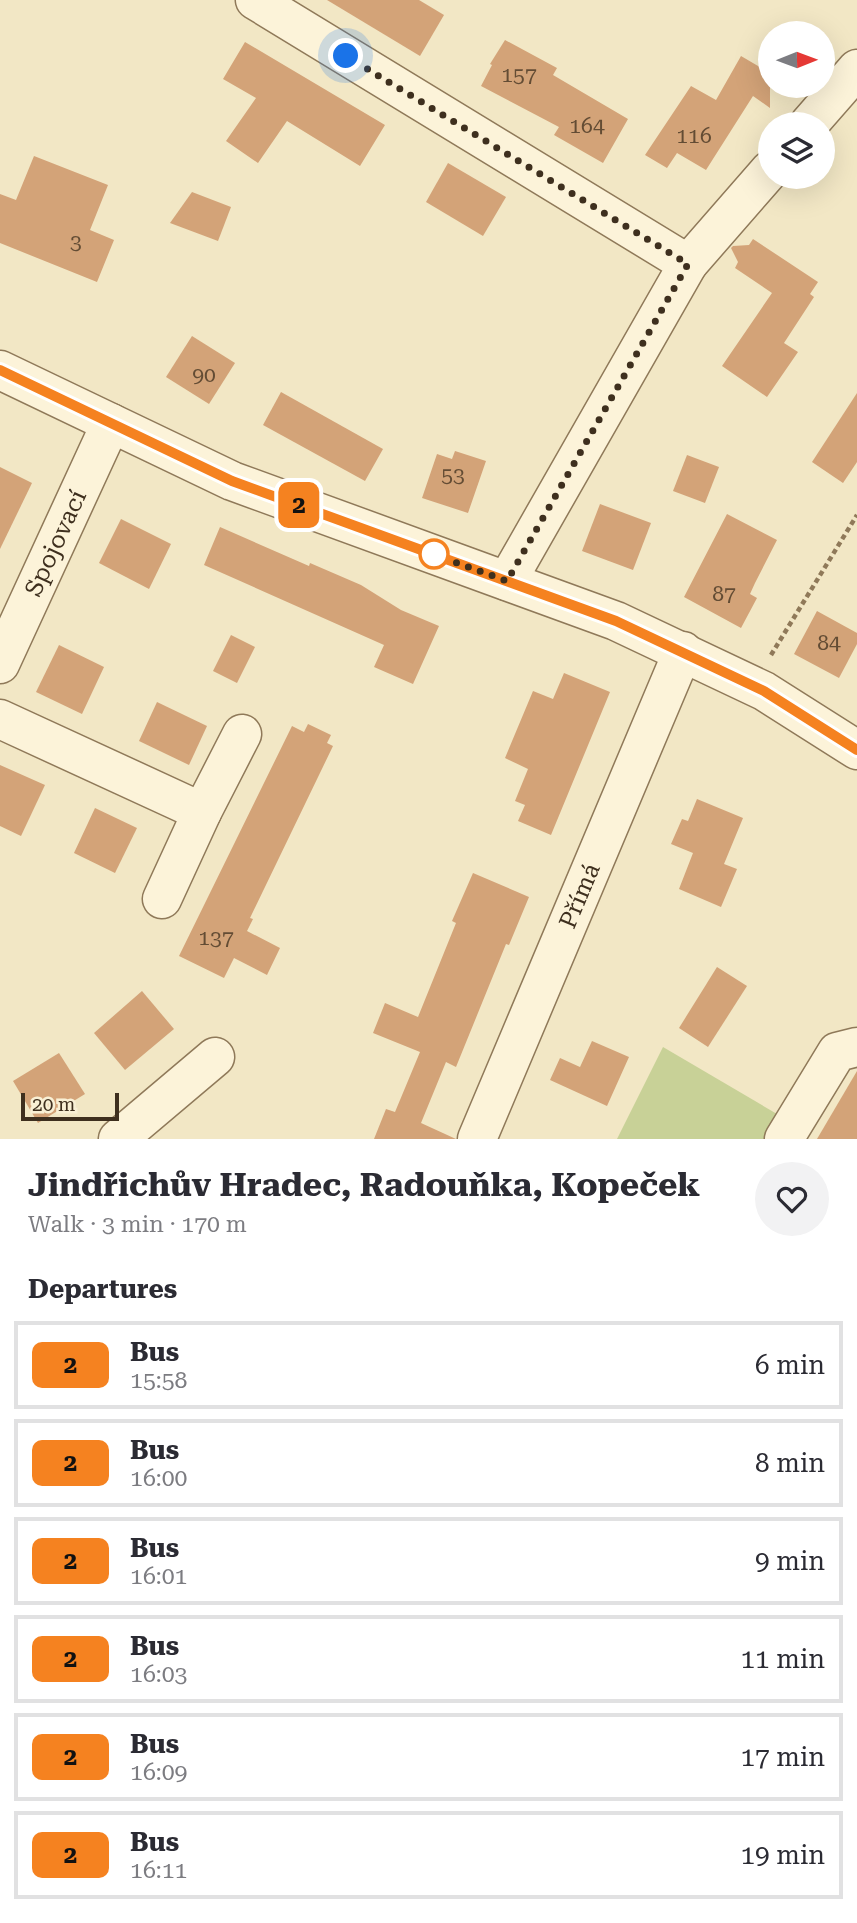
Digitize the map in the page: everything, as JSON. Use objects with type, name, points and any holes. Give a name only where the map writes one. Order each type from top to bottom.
[{"type":"street","points":[[255,0],[688,264]]},
{"type":"street","points":[[819,112],[857,69]]},
{"type":"street","points":[[507,581],[688,264],[758,184]]},
{"type":"street","points":[[0,370],[232,481],[616,621],[752,685],[857,750]]},
{"type":"street","name":"Spojovací","points":[[0,664],[111,423]]},
{"type":"street","name":"Přímá","points":[[477,1139],[683,651]]},
{"type":"street","points":[[0,719],[202,812]]},
{"type":"street","points":[[162,899],[242,734]]},
{"type":"street","points":[[784,1139],[837,1052],[857,1047]]},
{"type":"street","points":[[118,1139],[215,1057]]},
{"type":"path","points":[[752,685],[857,515]]},
{"type":"green space","points":[[663,1047],[777,1114],[765,1139],[617,1139]]},
{"type":"building","points":[[327,0],[419,0],[444,15],[420,56]]},
{"type":"building","points":[[505,40],[557,68],[553,75],[628,119],[603,163],[554,135],[559,127],[481,86],[492,65],[490,64]]},
{"type":"building","points":[[245,42],[385,125],[360,166],[287,121],[258,163],[226,141],[256,98],[223,79]]},
{"type":"building","points":[[741,56],[758,66],[758,98],[770,98],[770,108],[753,96],[706,170],[677,153],[667,168],[645,155],[691,86],[716,100]]},
{"type":"building","points":[[34,156],[108,185],[90,230],[114,240],[97,282],[0,243],[0,194],[16,200]]},
{"type":"building","points":[[448,163],[506,197],[483,236],[426,202]]},
{"type":"building","points":[[192,192],[231,207],[218,241],[170,223]]},
{"type":"building","points":[[753,239],[818,282],[810,294],[814,297],[784,343],[798,352],[767,397],[722,366],[772,293],[735,268],[738,262],[731,248],[749,245]]},
{"type":"building","points":[[192,336],[235,363],[209,404],[166,377]]},
{"type":"building","points":[[281,392],[383,449],[365,481],[263,425]]},
{"type":"building","points":[[857,393],[857,462],[843,483],[812,462]]},
{"type":"building","points":[[455,451],[486,461],[468,513],[422,498],[437,454],[452,459]]},
{"type":"building","points":[[687,455],[719,467],[705,503],[673,491]]},
{"type":"building","points":[[0,467],[32,483],[0,549]]},
{"type":"building","points":[[600,504],[651,523],[633,570],[582,551]]},
{"type":"building","points":[[727,514],[777,540],[750,594],[757,598],[741,628],[684,597]]},
{"type":"building","points":[[121,519],[171,544],[149,589],[99,563]]},
{"type":"building","points":[[220,527],[309,566],[310,563],[361,585],[401,610],[439,626],[413,684],[374,667],[384,645],[204,565]]},
{"type":"building","points":[[817,611],[857,633],[857,644],[839,678],[794,654]]},
{"type":"building","points":[[231,635],[255,647],[237,683],[213,671]]},
{"type":"building","points":[[59,645],[104,667],[82,714],[36,692]]},
{"type":"building","points":[[564,673],[610,692],[551,835],[518,821],[525,805],[515,801],[528,769],[505,758],[533,691],[553,699]]},
{"type":"building","points":[[157,702],[207,726],[189,765],[139,741]]},
{"type":"building","points":[[308,724],[331,735],[327,743],[333,746],[250,918],[253,919],[247,931],[280,948],[267,975],[234,958],[224,978],[179,956],[292,726],[304,732]]},
{"type":"building","points":[[0,765],[45,785],[21,836],[0,826]]},
{"type":"building","points":[[697,799],[743,818],[724,864],[737,869],[721,907],[679,889],[693,853],[671,844],[682,819],[688,821]]},
{"type":"building","points":[[95,808],[137,828],[115,873],[74,853]]},
{"type":"building","points":[[473,873],[529,897],[509,945],[506,944],[456,1067],[446,1062],[421,1123],[456,1139],[374,1139],[386,1109],[395,1112],[420,1052],[373,1033],[385,1003],[418,1017],[456,923],[452,921]]},
{"type":"building","points":[[717,967],[747,986],[708,1047],[679,1028]]},
{"type":"building","points":[[142,991],[174,1029],[125,1070],[94,1033]]},
{"type":"building","points":[[592,1041],[629,1057],[607,1106],[550,1080],[560,1058],[580,1067]]},
{"type":"building","points":[[59,1053],[85,1094],[38,1123],[13,1081]]},
{"type":"building","points":[[857,1071],[857,1139],[817,1139]]},
{"type":"bus line","name":"2","points":[[0,370],[232,481],[616,621],[764,691],[857,750]]},
{"type":"route","points":[[346,56],[688,264],[507,581],[434,554]]}]
